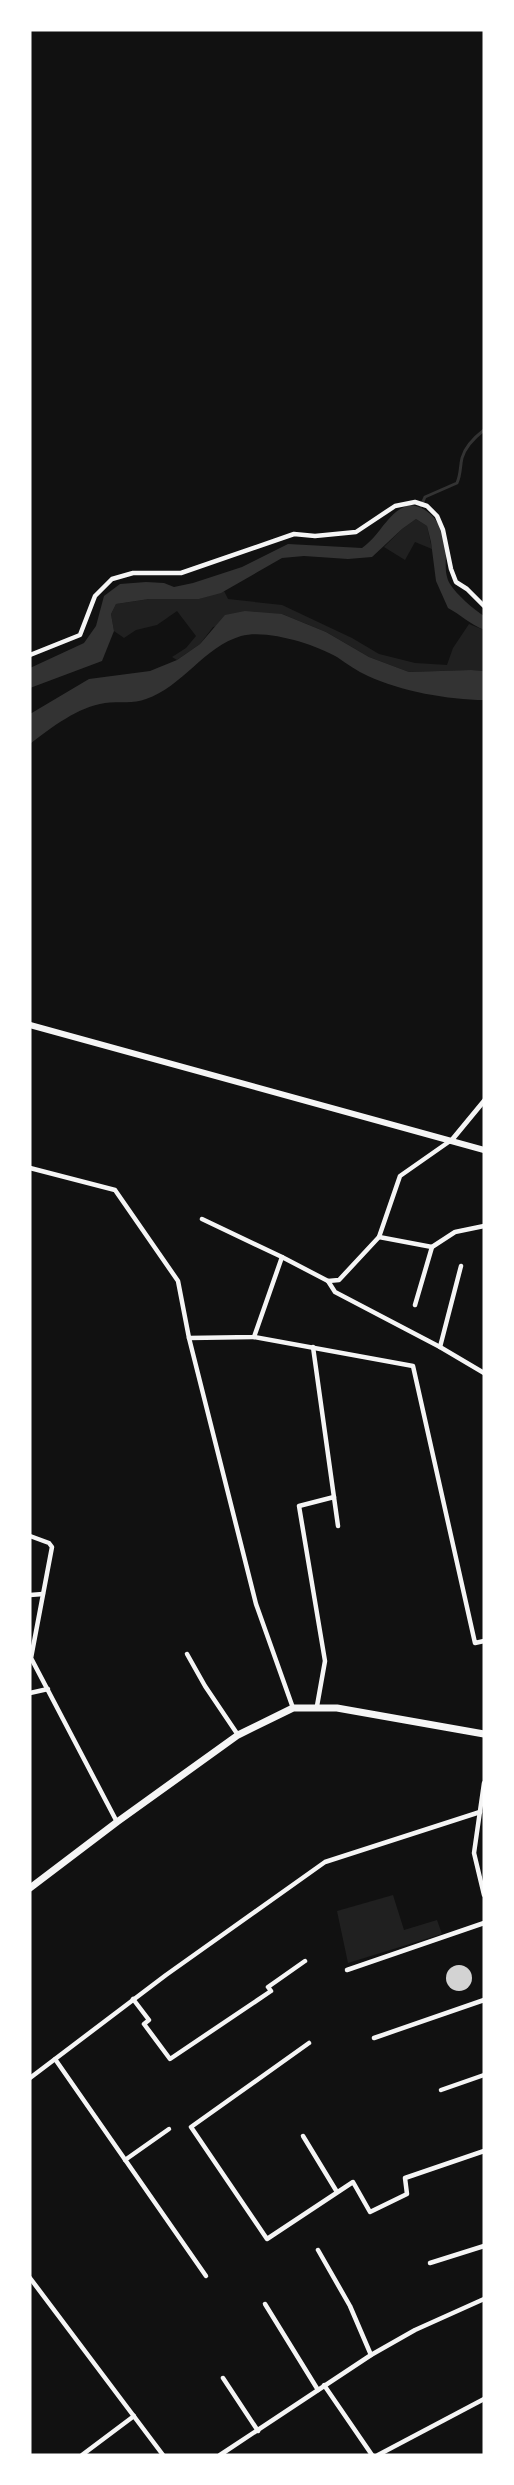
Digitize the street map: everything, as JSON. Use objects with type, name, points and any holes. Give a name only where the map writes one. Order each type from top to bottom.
[{"type":"main road","points":[[30,1025],[484,1150]]},
{"type":"main road","points":[[30,1888],[238,1735],[293,1708],[317,1706],[337,1708],[484,1734]]},
{"type":"street","points":[[30,655],[80,635],[95,596],[112,579],[133,573],[181,573],[294,534],[315,536],[356,532],[395,506],[415,502],[427,507],[437,516],[443,530],[456,582],[467,589],[484,606]]},
{"type":"street","points":[[328,1281],[339,1280],[380,1237],[400,1176],[451,1141],[484,1101]]},
{"type":"street","points":[[30,1168],[115,1190],[178,1281],[189,1338],[256,1604],[293,1708]]},
{"type":"street","points":[[202,1220],[328,1281],[335,1292],[440,1347],[484,1373]]},
{"type":"street","points":[[415,1305],[432,1247],[455,1232],[484,1226]]},
{"type":"street","points":[[380,1237],[432,1247]]},
{"type":"street","points":[[254,1337],[282,1257]]},
{"type":"street","points":[[440,1347],[461,1266]]},
{"type":"street","points":[[189,1338],[254,1337],[413,1366],[475,1643],[484,1641]]},
{"type":"street","points":[[313,1347],[338,1526]]},
{"type":"street","points":[[317,1706],[325,1661],[299,1506],[334,1497]]},
{"type":"street","points":[[30,1536],[49,1543],[52,1547],[31,1658],[117,1822]]},
{"type":"street","points":[[30,1595],[43,1594]]},
{"type":"street","points":[[187,1654],[205,1686],[238,1735]]},
{"type":"street","points":[[30,1693],[48,1689]]},
{"type":"street","points":[[484,1783],[474,1853],[484,1895]]},
{"type":"street","points":[[30,2078],[133,1999],[325,1862],[480,1812]]},
{"type":"street","points":[[347,1970],[484,1923]]},
{"type":"street","points":[[133,1999],[149,2020],[144,2024],[170,2059],[271,1991],[268,1987],[305,1961]]},
{"type":"street","points":[[374,2038],[484,2000]]},
{"type":"street","points":[[309,2043],[191,2127],[267,2239],[352,2182],[370,2212],[407,2194],[405,2178],[484,2151]]},
{"type":"street","points":[[55,2059],[206,2276]]},
{"type":"street","points":[[441,2090],[484,2075]]},
{"type":"street","points":[[125,2160],[169,2129]]},
{"type":"street","points":[[303,2136],[337,2192]]},
{"type":"street","points":[[430,2263],[484,2246]]},
{"type":"street","points":[[318,2250],[350,2306],[371,2355]]},
{"type":"street","points":[[30,2278],[163,2455]]},
{"type":"street","points":[[30,2293],[37,2288]]},
{"type":"street","points":[[220,2455],[371,2355],[415,2330],[484,2299]]},
{"type":"street","points":[[265,2304],[318,2390]]},
{"type":"street","points":[[223,2378],[258,2431]]},
{"type":"street","points":[[324,2385],[372,2455]]},
{"type":"street","points":[[378,2455],[484,2398]]},
{"type":"street","points":[[82,2455],[134,2416]]},
{"type":"shaded area","points":[[409,505],[424,510],[436,521],[445,544],[448,580],[470,606],[484,616],[484,630],[448,608],[436,581],[427,526],[416,519],[372,557],[282,558],[221,593],[199,599],[149,599],[116,604],[111,614],[114,631],[102,661],[30,688],[30,668],[84,643],[96,626],[104,596],[120,584],[164,583],[174,587],[193,583],[242,567],[288,544],[362,548],[369,543],[389,518],[401,508]]},
{"type":"shaded area","points":[[416,519],[427,526],[432,549],[415,542],[405,560],[384,547],[402,529]]},
{"type":"shaded area","points":[[224,591],[228,599],[282,605],[352,638],[379,654],[415,663],[447,665],[453,648],[469,624],[484,630],[484,671],[409,672],[369,657],[326,632],[282,614],[213,627],[200,644],[177,660],[172,657],[186,648],[196,636],[177,611],[157,625],[136,630],[124,638],[114,631],[111,614],[116,604],[149,599],[199,599]]},
{"type":"shaded area","points":[[245,611],[282,614],[326,632],[369,657],[409,672],[484,671],[484,700],[440,696],[395,686],[364,674],[316,647],[277,636],[252,634],[228,641],[159,693],[141,701],[95,705],[75,713],[30,744],[30,714],[89,679],[150,671],[177,660],[200,644],[225,615]]},
{"type":"shaded area","points":[[393,1895],[404,1930],[437,1920],[442,1934],[348,1963],[337,1911]]},
{"type":"building","points":[[459,1965],[468,1969],[472,1978],[468,1987],[459,1991],[450,1987],[446,1978],[450,1969]]},
{"type":"waterway","points":[[421,506],[425,497],[457,483],[465,450],[484,430]]}]
